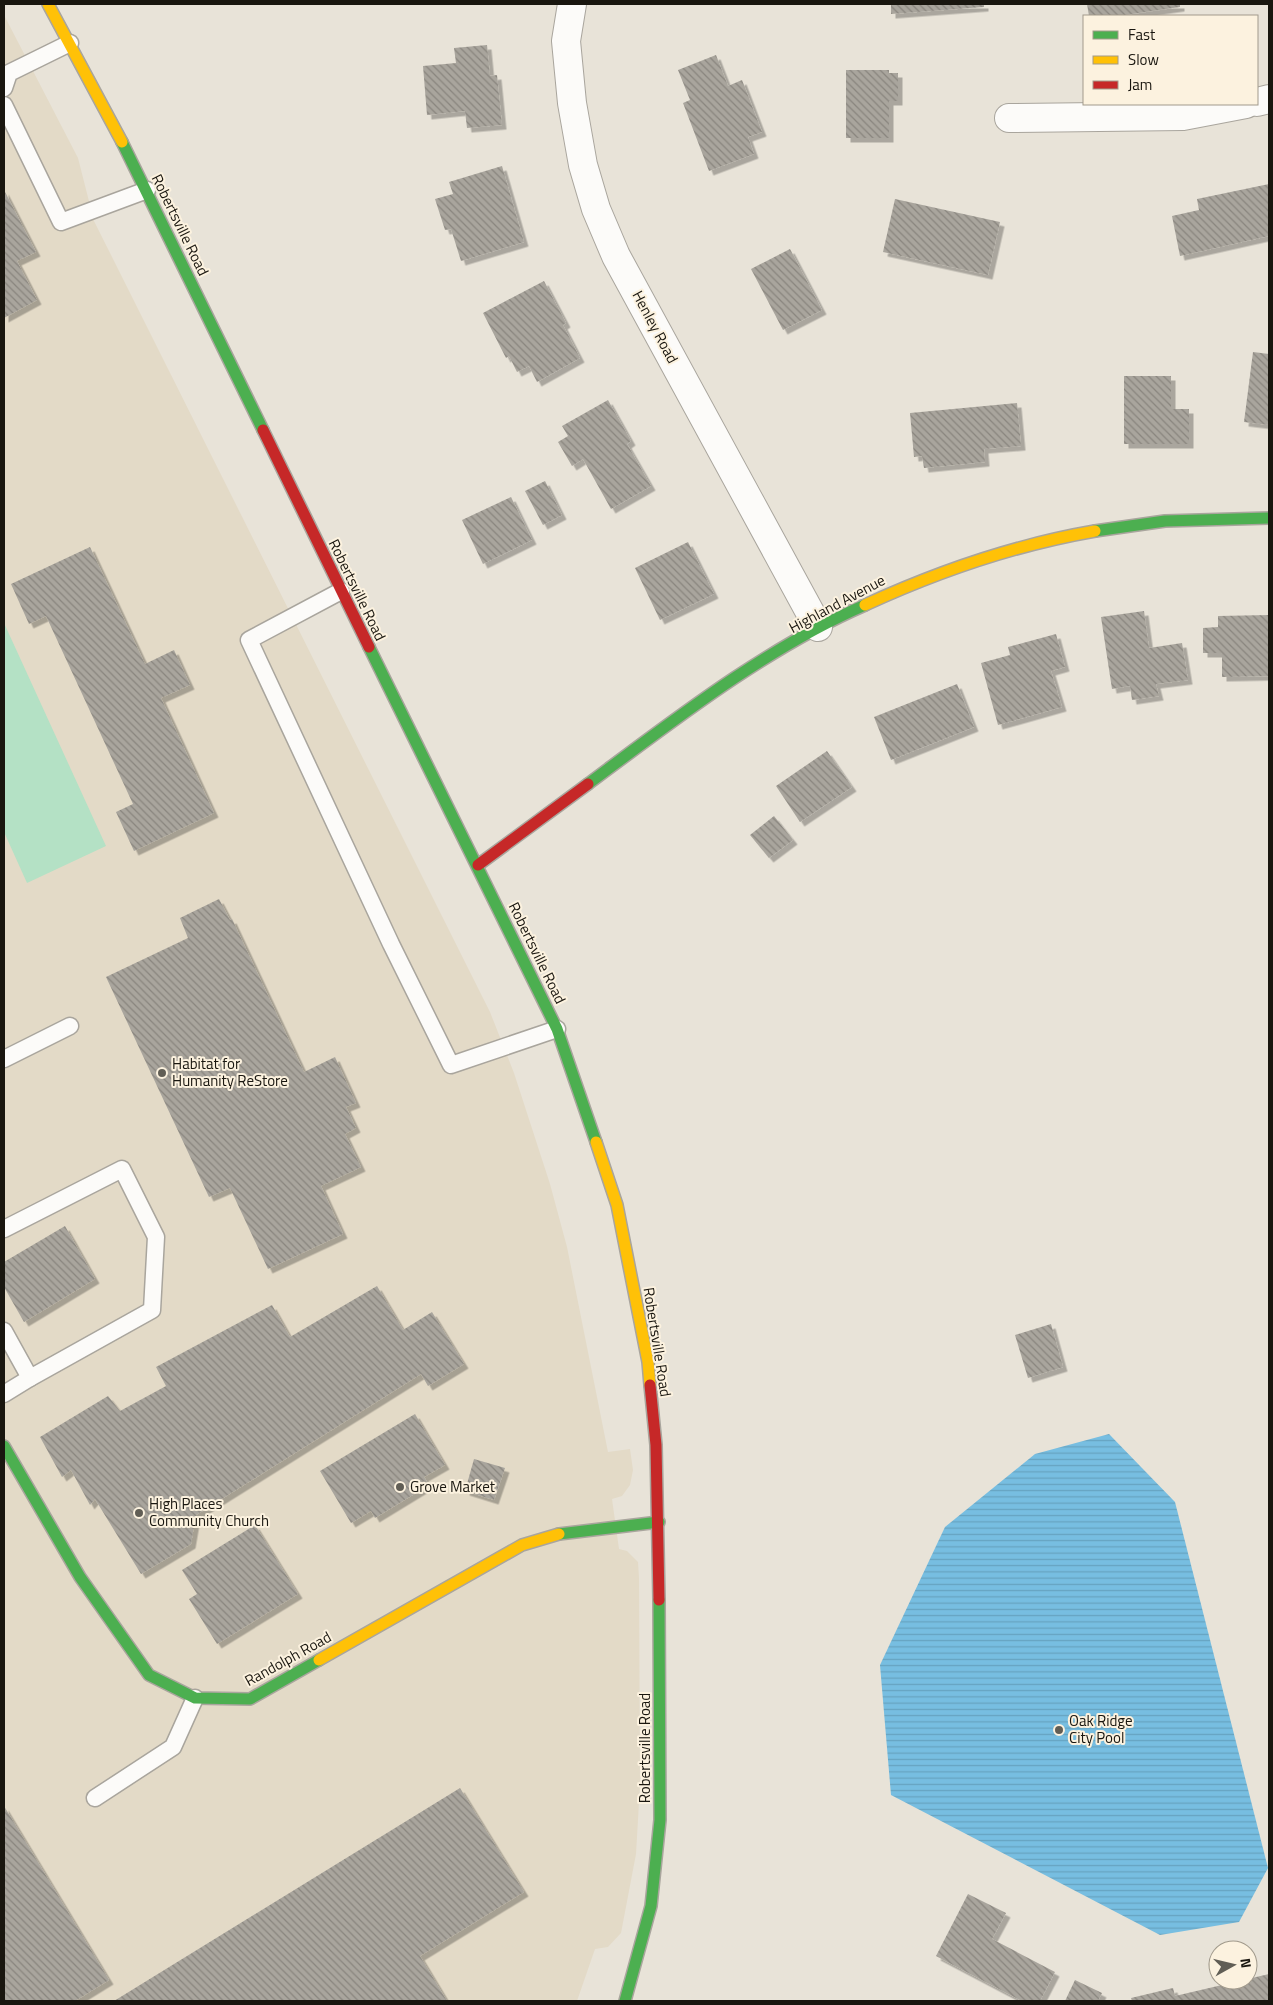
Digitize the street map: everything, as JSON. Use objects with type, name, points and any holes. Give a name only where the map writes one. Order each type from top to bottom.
[{"type":"street","name":"Robertsville Road","points":[[48,4],[147,190],[341,591],[478,865],[557,1029],[617,1206],[648,1362],[656,1445],[662,1735],[660,1820],[651,1906],[625,2001]]},
{"type":"street","name":"Henley Road","points":[[572,4],[566,41],[572,103],[583,165],[596,209],[616,256],[818,627]]},
{"type":"street","points":[[1009,118],[1183,116],[1241,105]]},
{"type":"street","name":"Highland Avenue","points":[[478,865],[676,719],[818,627],[907,584],[1020,546],[1110,527],[1233,517],[1269,518]]},
{"type":"street","name":"Randolph Road","points":[[4,1446],[80,1577],[149,1675],[195,1698],[250,1699],[522,1544],[558,1534],[659,1522]]},
{"type":"lane","points":[[4,88],[9,73],[70,43]]},
{"type":"lane","points":[[4,106],[61,222],[147,190]]},
{"type":"lane","points":[[341,591],[249,640],[387,935],[451,1065],[557,1029]]},
{"type":"lane","points":[[4,1059],[70,1026]]},
{"type":"lane","points":[[4,1229],[122,1169],[156,1236],[152,1310],[4,1394]]},
{"type":"lane","points":[[4,1331],[30,1378]]},
{"type":"lane","points":[[95,1798],[173,1747],[195,1698]]},
{"type":"shaded area","points":[[4,15],[78,158],[94,221],[490,1012],[514,1073],[550,1184],[567,1247],[608,1452],[630,1449],[633,1470],[630,1485],[622,1496],[612,1499],[619,1549],[627,1551],[638,1562],[640,1785],[636,1854],[621,1933],[608,1947],[595,1949],[577,2001],[4,2001]]},
{"type":"green space","points":[[4,623],[106,846],[27,883],[4,832]]},
{"type":"water","name":"Oak Ridge City Pool","points":[[1109,1434],[1175,1502],[1268,1868],[1239,1922],[1160,1935],[891,1795],[880,1665],[945,1527],[1035,1454]]},
{"type":"building","points":[[891,4],[984,4],[984,7],[891,14]]},
{"type":"building","points":[[1087,4],[1180,4],[1180,7],[1125,15],[1089,15]]},
{"type":"building","points":[[487,45],[490,76],[497,75],[502,125],[467,128],[465,111],[427,115],[423,66],[456,63],[454,48]]},
{"type":"building","points":[[716,55],[728,86],[742,80],[762,132],[748,137],[754,154],[709,171],[683,103],[690,100],[678,70]]},
{"type":"building","points":[[846,70],[889,70],[889,73],[898,73],[898,101],[889,101],[889,138],[846,138]]},
{"type":"building","points":[[502,166],[524,242],[461,261],[451,229],[445,230],[435,199],[453,194],[449,182]]},
{"type":"building","points":[[1269,184],[1269,236],[1180,256],[1172,216],[1199,210],[1197,199]]},
{"type":"building","points":[[4,190],[36,252],[17,261],[37,300],[4,318]]},
{"type":"building","points":[[895,199],[1000,222],[988,275],[883,252]]},
{"type":"building","points":[[790,249],[822,310],[783,330],[751,269]]},
{"type":"building","points":[[544,281],[566,323],[563,325],[580,358],[537,382],[529,366],[517,372],[509,356],[506,358],[483,313]]},
{"type":"building","points":[[1253,352],[1269,354],[1269,425],[1244,422]]},
{"type":"building","points":[[1124,376],[1171,376],[1171,409],[1189,409],[1189,444],[1124,444]]},
{"type":"building","points":[[608,400],[631,441],[627,444],[651,486],[611,509],[583,459],[572,466],[558,442],[568,436],[562,426]]},
{"type":"building","points":[[1017,403],[1021,446],[984,449],[985,462],[924,468],[922,456],[914,457],[910,413]]},
{"type":"building","points":[[545,481],[562,515],[543,525],[525,491]]},
{"type":"building","points":[[511,497],[532,540],[483,564],[462,520]]},
{"type":"building","points":[[688,542],[714,594],[660,620],[635,568]]},
{"type":"building","points":[[90,547],[145,664],[174,650],[190,685],[161,698],[214,813],[134,851],[116,812],[133,804],[46,616],[29,624],[11,584]]},
{"type":"building","points":[[1144,611],[1149,648],[1182,643],[1188,680],[1156,684],[1159,696],[1132,700],[1130,686],[1112,689],[1101,617]]},
{"type":"building","points":[[1269,615],[1269,676],[1222,677],[1222,653],[1203,653],[1203,628],[1218,627],[1218,616]]},
{"type":"building","points":[[1056,634],[1065,667],[1051,671],[1062,707],[998,725],[981,663],[1010,655],[1008,647]]},
{"type":"building","points":[[957,684],[974,727],[891,760],[874,717]]},
{"type":"building","points":[[827,751],[852,787],[800,822],[776,786]]},
{"type":"building","points":[[774,816],[793,840],[769,858],[750,835]]},
{"type":"building","points":[[219,899],[230,920],[232,919],[304,1072],[335,1057],[356,1103],[346,1107],[356,1128],[345,1134],[361,1167],[321,1186],[343,1234],[268,1269],[230,1188],[209,1197],[106,977],[188,938],[180,918]]},
{"type":"building","points":[[65,1226],[95,1279],[24,1322],[4,1287],[4,1262]]},
{"type":"building","points":[[377,1286],[403,1330],[432,1312],[464,1364],[428,1386],[421,1374],[196,1515],[191,1544],[141,1574],[95,1499],[90,1505],[71,1470],[62,1477],[40,1437],[108,1396],[120,1411],[166,1386],[156,1367],[272,1305],[290,1337]]},
{"type":"building","points":[[1051,1324],[1063,1367],[1028,1378],[1015,1335]]},
{"type":"building","points":[[415,1414],[445,1465],[424,1477],[429,1485],[375,1518],[371,1511],[351,1523],[320,1471]]},
{"type":"building","points":[[474,1459],[505,1468],[494,1500],[465,1491]]},
{"type":"building","points":[[255,1525],[298,1594],[217,1644],[189,1599],[197,1594],[182,1570]]},
{"type":"building","points":[[460,1788],[524,1892],[420,1956],[447,2001],[114,2001]]},
{"type":"building","points":[[4,1806],[109,1980],[75,2001],[4,2001]]},
{"type":"building","points":[[968,1894],[1006,1913],[992,1939],[1055,1972],[1040,2001],[1022,2001],[936,1956]]},
{"type":"building","points":[[1269,1974],[1269,2001],[1132,2001],[1131,1998],[1173,1988],[1175,1996],[1208,1988],[1208,1990],[1258,1990],[1258,1977]]},
{"type":"building","points":[[1075,1980],[1102,1993],[1098,2001],[1065,2001]]},
{"type":"traffic: fast","points":[[122,142],[263,430]]},
{"type":"traffic: fast","points":[[1095,531],[1165,521],[1269,518]]},
{"type":"traffic: fast","points":[[588,784],[687,711],[757,664],[828,622],[865,605]]},
{"type":"traffic: fast","points":[[369,647],[557,1029],[596,1142]]},
{"type":"traffic: fast","points":[[4,1446],[80,1577],[149,1675],[195,1698],[250,1699],[319,1660]]},
{"type":"traffic: fast","points":[[559,1534],[659,1522]]},
{"type":"traffic: fast","points":[[625,2001],[651,1906],[660,1820],[659,1600]]},
{"type":"traffic: slow","points":[[48,4],[122,142]]},
{"type":"traffic: slow","points":[[865,605],[977,560],[1035,544],[1095,531]]},
{"type":"traffic: slow","points":[[596,1142],[617,1205],[648,1362],[650,1385]]},
{"type":"traffic: slow","points":[[319,1660],[522,1545],[559,1534]]},
{"type":"traffic: jam","points":[[263,430],[369,647]]},
{"type":"traffic: jam","points":[[478,865],[588,784]]},
{"type":"traffic: jam","points":[[650,1385],[656,1445],[659,1600]]},
{"type":"place","name":"Habitat for Humanity ReStore","points":[[162,1073]]},
{"type":"place","name":"Grove Market","points":[[400,1487]]},
{"type":"place","name":"High Places Community Church","points":[[139,1513]]},
{"type":"place","name":"Oak Ridge City Pool","points":[[1059,1730]]}]
